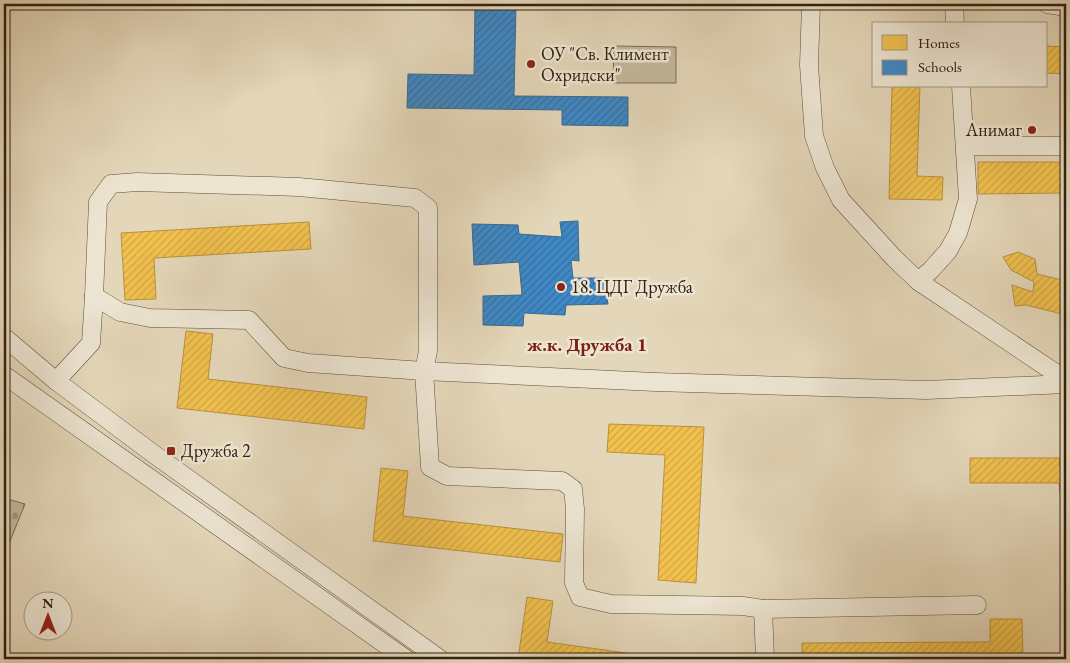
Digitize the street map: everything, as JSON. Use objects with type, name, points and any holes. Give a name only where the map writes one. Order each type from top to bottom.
[{"type":"street","points":[[811,4],[809,65],[814,136],[825,168],[841,200],[894,258],[918,281],[1066,382]]},
{"type":"street","points":[[954,4],[955,22]]},
{"type":"street","points":[[1047,4],[1066,7]]},
{"type":"street","points":[[918,281],[948,251],[958,233],[968,199],[960,88]]},
{"type":"street","points":[[965,146],[1066,146]]},
{"type":"street","points":[[56,381],[92,343],[98,202],[111,184],[137,182],[299,187],[415,198],[428,208],[428,351],[424,371],[430,467],[447,476],[562,481],[573,489],[574,583],[580,597],[611,604],[743,606],[763,609],[978,605]]},
{"type":"street","points":[[94,296],[120,312],[150,318],[249,320],[284,358],[308,363],[424,371],[655,382],[926,390],[1066,382]]},
{"type":"street","points":[[4,337],[56,381],[212,498],[440,659]]},
{"type":"street","points":[[4,375],[406,659]]},
{"type":"street","points":[[763,609],[765,659]]},
{"type":"green space","points":[[614,46],[676,47],[676,83],[613,83]]},
{"type":"green space","points":[[4,498],[25,504],[4,556]]},
{"type":"building: Homes","points":[[1048,46],[1066,47],[1066,74],[1048,73]]},
{"type":"building: Homes","points":[[892,88],[920,88],[917,176],[943,177],[942,200],[889,199]]},
{"type":"building: Homes","points":[[978,162],[1066,162],[1066,193],[978,194]]},
{"type":"building: Homes","points":[[309,222],[311,249],[154,258],[156,299],[125,300],[121,233]]},
{"type":"building: Homes","points":[[1018,252],[1035,259],[1037,274],[1066,281],[1066,315],[1026,305],[1015,306],[1012,285],[1033,292],[1034,282],[1011,270],[1003,257]]},
{"type":"building: Homes","points":[[186,331],[213,334],[208,379],[367,397],[364,429],[177,408]]},
{"type":"building: Homes","points":[[609,424],[704,427],[696,583],[658,580],[665,455],[607,452]]},
{"type":"building: Homes","points":[[970,458],[1059,458],[1060,467],[1066,467],[1066,493],[1060,493],[1059,483],[970,483]]},
{"type":"building: Homes","points":[[381,468],[408,471],[403,516],[563,534],[560,562],[373,541]]},
{"type":"building: Homes","points":[[527,597],[553,601],[547,642],[669,659],[518,659]]},
{"type":"building: Homes","points":[[990,619],[1022,619],[1023,659],[802,659],[802,643],[990,642]]},
{"type":"building: Schools","points":[[383,4],[516,4],[514,96],[628,97],[628,126],[562,125],[562,110],[407,108],[408,74],[474,75],[475,6]]},
{"type":"building: Schools","points":[[578,221],[579,261],[571,260],[573,278],[603,278],[608,304],[566,305],[565,315],[524,313],[523,326],[483,325],[483,296],[522,295],[519,262],[474,265],[472,224],[518,225],[519,234],[562,237],[560,222]]},
{"type":"place","name":"ОУ \"Св. Климент Охридски\"","points":[[531,64]]},
{"type":"place","name":"Анимаг","points":[[1032,130]]},
{"type":"place","name":"18. ЦДГ Дружба","points":[[561,287]]},
{"type":"place","name":"Дружба 2","points":[[171,451]]},
{"type":"district","name":"ж.к. Дружба 1","points":[[587,344]]}]
